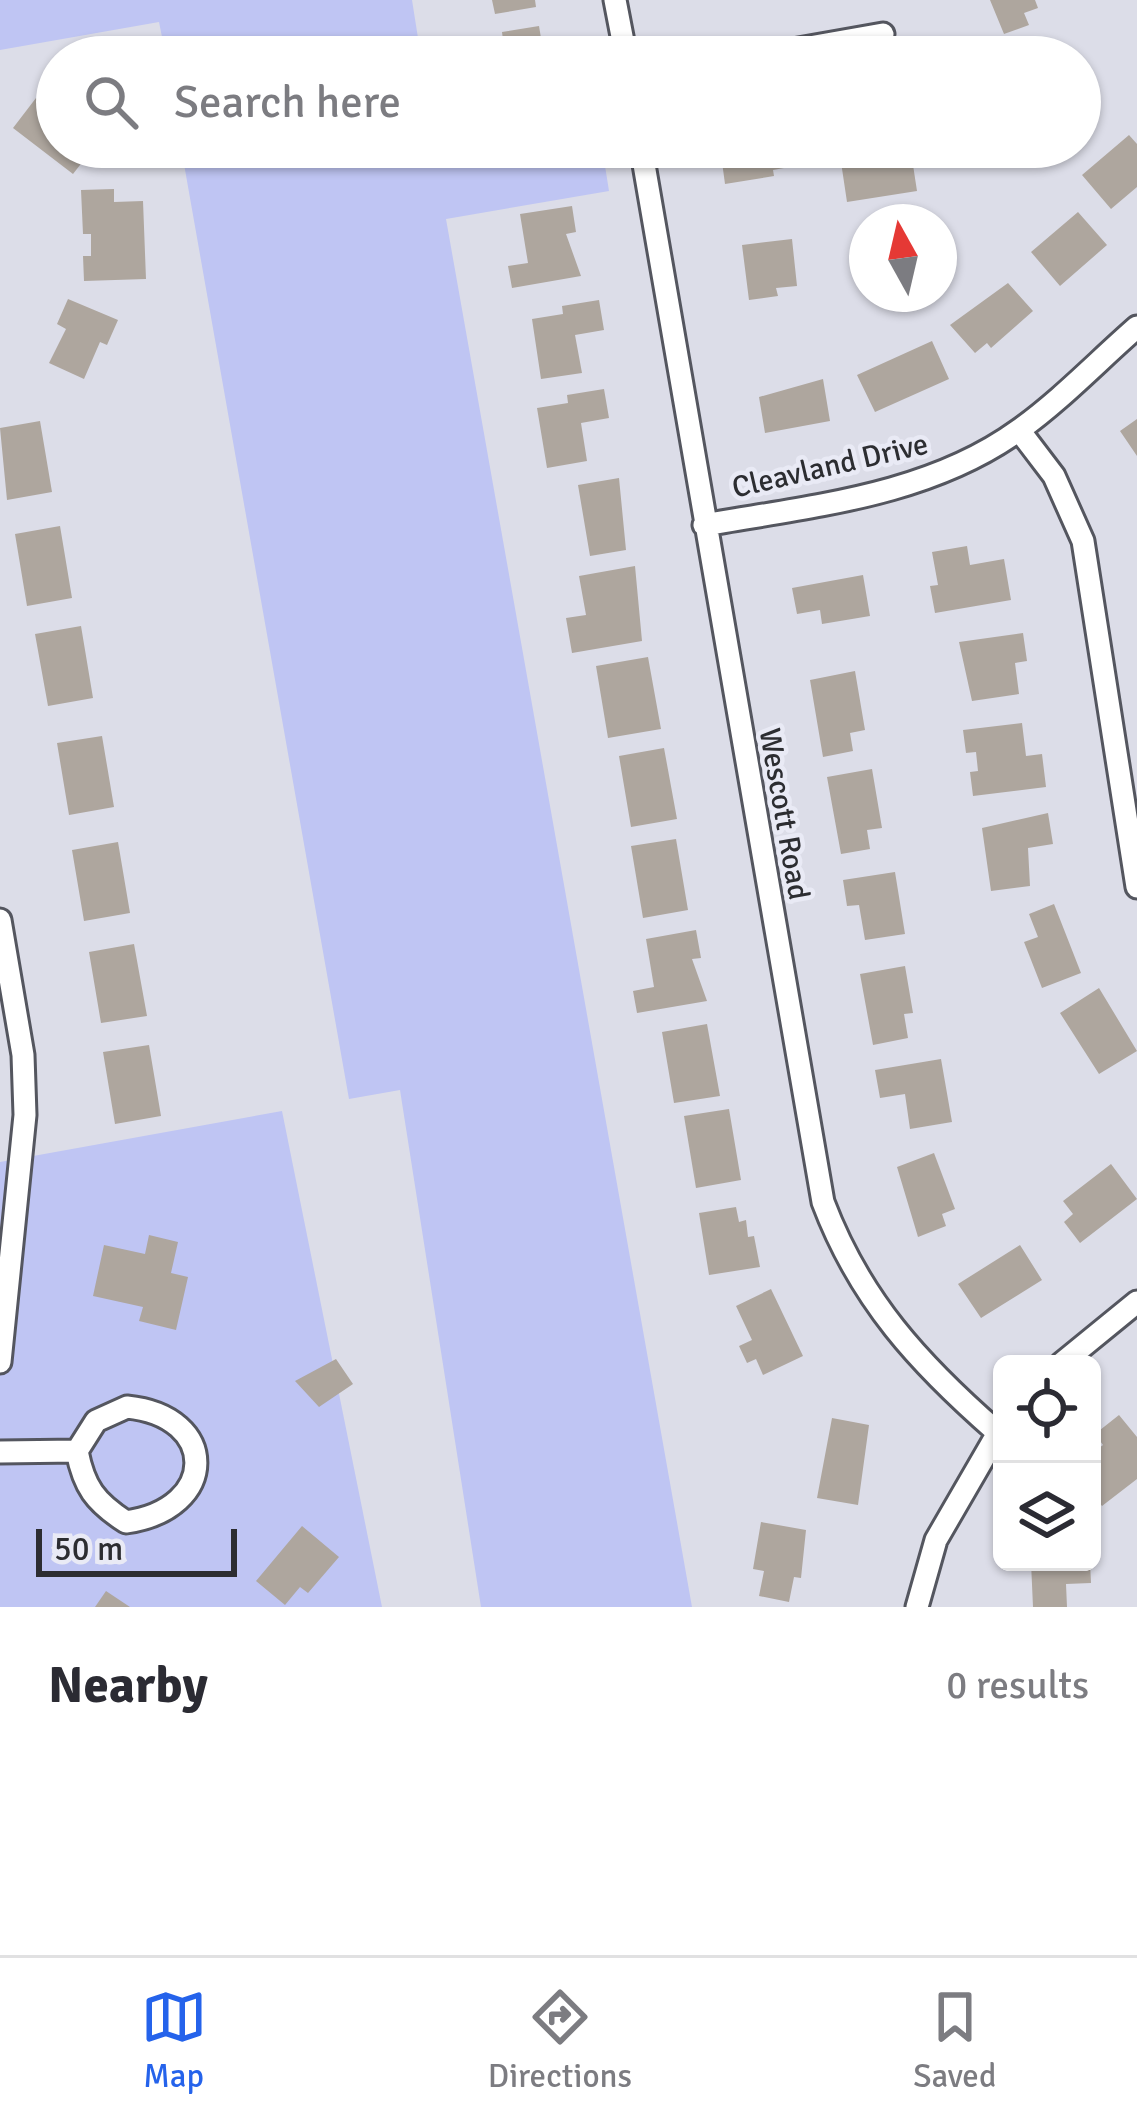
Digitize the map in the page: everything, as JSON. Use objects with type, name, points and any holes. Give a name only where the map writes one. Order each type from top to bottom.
[{"type":"street","points":[[616,0],[622,36]]},
{"type":"street","points":[[872,36],[883,34]]},
{"type":"street","name":"Wescott Road","points":[[645,168],[823,1202],[856,1280],[880,1317],[938,1381],[993,1424]]},
{"type":"street","name":"Cleavland Drive","points":[[704,524],[896,488],[942,473],[1019,430],[1137,327]]},
{"type":"street","points":[[1019,430],[1054,476],[1083,541],[1137,887]]},
{"type":"street","points":[[0,920],[23,1055],[25,1115],[0,1361]]},
{"type":"street","points":[[1074,1355],[1133,1314]]},
{"type":"street","points":[[127,1407],[155,1410],[177,1420],[194,1454],[197,1477],[184,1500],[160,1517],[126,1522],[100,1506],[84,1483],[77,1451],[96,1421],[127,1407]]},
{"type":"street","points":[[917,1607],[936,1540],[993,1441]]},
{"type":"street","points":[[0,1452],[77,1451]]},
{"type":"shaded area","points":[[0,0],[412,0],[418,36],[162,36],[159,22],[80,36],[36,36],[36,44],[0,50]]},
{"type":"shaded area","points":[[185,168],[605,168],[609,191],[446,219],[692,1607],[481,1607],[400,1090],[349,1099]]},
{"type":"shaded area","points":[[282,1111],[382,1607],[0,1607],[0,1162]]},
{"type":"building","points":[[492,0],[535,0],[536,7],[495,14]]},
{"type":"building","points":[[990,0],[1035,0],[1038,8],[1024,13],[1029,25],[1004,34]]},
{"type":"building","points":[[539,26],[541,36],[502,36],[502,32]]},
{"type":"building","points":[[36,98],[36,146],[13,128]]},
{"type":"building","points":[[1129,135],[1137,144],[1137,187],[1111,209],[1082,175],[1090,168],[1101,168],[1101,159]]},
{"type":"building","points":[[723,168],[784,168],[773,170],[774,176],[725,184]]},
{"type":"building","points":[[842,168],[913,168],[917,191],[847,202]]},
{"type":"building","points":[[114,189],[114,202],[143,201],[146,279],[84,281],[83,256],[91,256],[91,234],[83,234],[81,190]]},
{"type":"building","points":[[572,206],[576,232],[566,234],[581,276],[512,288],[508,266],[528,263],[520,214]]},
{"type":"building","points":[[1078,212],[1107,245],[1060,286],[1031,252]]},
{"type":"building","points":[[792,239],[797,286],[776,288],[778,296],[749,300],[742,245]]},
{"type":"building","points":[[1008,283],[1033,311],[991,348],[987,343],[975,353],[950,325]]},
{"type":"building","points":[[68,299],[118,320],[107,345],[100,342],[84,379],[49,363],[66,329],[57,324]]},
{"type":"building","points":[[599,300],[604,330],[575,335],[582,373],[541,379],[532,319],[563,314],[562,306]]},
{"type":"building","points":[[932,341],[949,379],[875,412],[857,375]]},
{"type":"building","points":[[823,379],[830,421],[765,433],[759,397]]},
{"type":"building","points":[[604,389],[609,418],[581,423],[587,461],[547,468],[537,408],[568,403],[567,395]]},
{"type":"building","points":[[1137,419],[1137,456],[1120,431]]},
{"type":"building","points":[[40,421],[52,492],[7,500],[0,428]]},
{"type":"building","points":[[619,478],[626,550],[590,556],[578,485]]},
{"type":"building","points":[[60,526],[72,598],[27,606],[15,534]]},
{"type":"building","points":[[967,546],[970,565],[1004,559],[1011,600],[935,613],[930,586],[938,585],[932,552]]},
{"type":"building","points":[[635,566],[642,641],[572,653],[566,618],[586,615],[579,576]]},
{"type":"building","points":[[863,575],[870,616],[822,624],[820,610],[797,614],[792,588]]},
{"type":"building","points":[[81,626],[93,698],[48,706],[35,634]]},
{"type":"building","points":[[1023,633],[1027,661],[1015,663],[1019,694],[972,701],[959,642]]},
{"type":"building","points":[[648,657],[661,729],[608,738],[596,666]]},
{"type":"building","points":[[855,671],[865,730],[850,733],[853,751],[823,757],[810,680]]},
{"type":"building","points":[[1022,723],[1026,756],[1042,754],[1046,787],[973,796],[970,772],[978,771],[976,752],[966,753],[963,730]]},
{"type":"building","points":[[102,736],[114,807],[69,815],[57,743]]},
{"type":"building","points":[[664,748],[677,819],[631,827],[619,756]]},
{"type":"building","points":[[872,769],[882,828],[867,830],[870,849],[841,854],[827,777]]},
{"type":"building","points":[[1048,813],[1053,844],[1028,848],[1030,886],[991,891],[982,828]]},
{"type":"building","points":[[676,839],[688,910],[643,918],[631,846]]},
{"type":"building","points":[[118,842],[130,913],[84,921],[72,850]]},
{"type":"building","points":[[895,872],[905,934],[865,940],[859,905],[847,906],[843,880]]},
{"type":"building","points":[[1054,904],[1081,973],[1042,988],[1024,942],[1038,937],[1029,914]]},
{"type":"building","points":[[696,930],[701,958],[692,959],[707,1001],[637,1013],[633,991],[654,987],[646,939]]},
{"type":"building","points":[[134,944],[147,1016],[101,1023],[89,952]]},
{"type":"building","points":[[905,966],[913,1013],[904,1014],[908,1038],[873,1045],[860,974]]},
{"type":"building","points":[[1099,988],[1137,1051],[1099,1074],[1060,1013]]},
{"type":"building","points":[[707,1024],[720,1096],[674,1103],[662,1032]]},
{"type":"building","points":[[149,1045],[161,1116],[115,1124],[103,1052]]},
{"type":"building","points":[[941,1059],[952,1122],[910,1129],[905,1094],[880,1098],[875,1070]]},
{"type":"building","points":[[729,1109],[741,1180],[696,1188],[684,1116]]},
{"type":"building","points":[[934,1153],[955,1209],[942,1214],[946,1226],[918,1237],[897,1167]]},
{"type":"building","points":[[1111,1164],[1137,1199],[1080,1243],[1064,1222],[1073,1214],[1063,1201]]},
{"type":"building","points":[[736,1207],[739,1222],[746,1220],[748,1237],[754,1236],[760,1267],[709,1275],[699,1213]]},
{"type":"building","points":[[149,1235],[178,1242],[171,1273],[188,1277],[176,1330],[139,1321],[143,1307],[93,1296],[104,1245],[145,1254]]},
{"type":"building","points":[[1020,1245],[1042,1280],[981,1318],[958,1284]]},
{"type":"building","points":[[771,1289],[803,1356],[763,1375],[756,1359],[747,1363],[739,1346],[752,1340],[736,1306]]},
{"type":"building","points":[[336,1359],[353,1384],[319,1407],[295,1381]]},
{"type":"building","points":[[1119,1415],[1137,1437],[1137,1479],[1102,1506],[1103,1445],[1101,1429]]},
{"type":"building","points":[[832,1418],[869,1425],[858,1505],[817,1498]]},
{"type":"building","points":[[761,1522],[806,1530],[801,1578],[794,1577],[789,1602],[759,1596],[764,1571],[753,1569]]},
{"type":"building","points":[[302,1526],[339,1557],[308,1593],[300,1587],[285,1605],[256,1581]]},
{"type":"building","points":[[1031,1571],[1090,1571],[1091,1583],[1066,1584],[1067,1607],[1033,1607]]},
{"type":"building","points":[[106,1591],[130,1607],[95,1607]]}]
